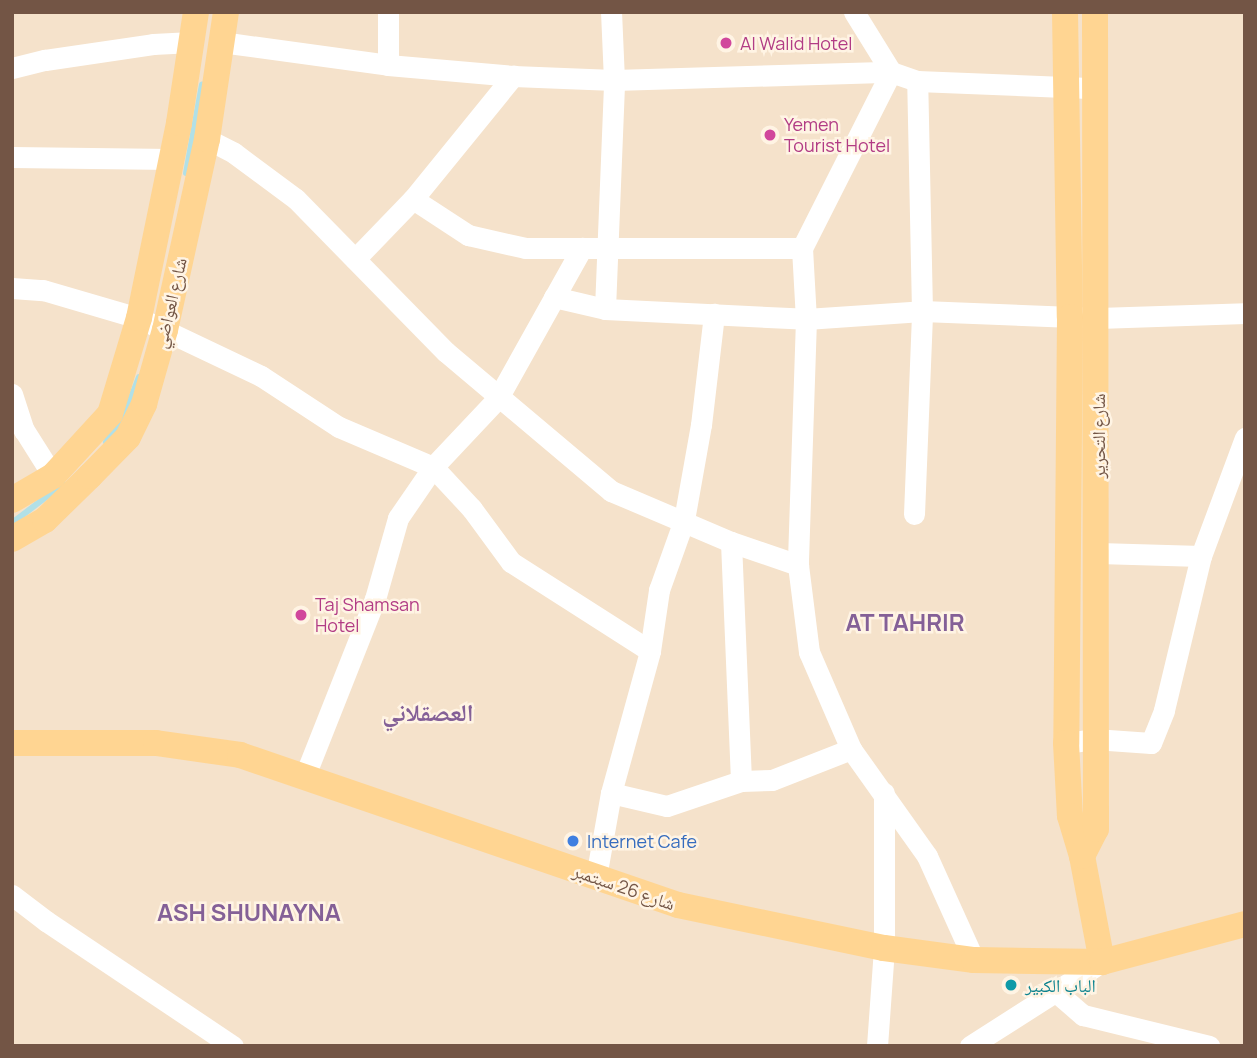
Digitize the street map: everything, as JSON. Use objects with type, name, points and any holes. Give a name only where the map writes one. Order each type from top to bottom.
[{"type":"main road","name":"شارع العواضي","points":[[12,500],[53,476],[110,414],[139,318],[171,159],[196,12]]},
{"type":"main road","name":"شارع العواضي","points":[[12,539],[45,520],[128,437],[144,404],[164,330],[207,139],[226,12]]},
{"type":"main road","name":"شارع التحرير","points":[[1065,12],[1070,317],[1066,743],[1070,816],[1082,856],[1102,962]]},
{"type":"main road","name":"شارع التحرير","points":[[1082,856],[1096,829],[1094,739],[1098,553],[1098,318],[1095,12]]},
{"type":"main road","name":"شارع 26 سبتمبر","points":[[12,743],[156,743],[240,755],[678,905],[884,948],[974,960],[1102,962],[1245,925]]},
{"type":"street","points":[[388,12],[388,65]]},
{"type":"street","points":[[605,309],[614,80],[611,12]]},
{"type":"street","points":[[854,12],[891,72]]},
{"type":"street","points":[[12,68],[46,60],[153,44],[192,42]]},
{"type":"street","points":[[221,43],[388,65],[513,76],[614,80],[891,72],[917,81],[1095,88]]},
{"type":"street","points":[[891,72],[802,248],[806,319],[798,565],[808,652],[851,749],[927,856],[974,960]]},
{"type":"street","points":[[355,259],[413,199],[513,76]]},
{"type":"street","points":[[914,514],[922,311],[917,81]]},
{"type":"street","points":[[207,139],[234,153],[296,199],[446,352],[611,491],[731,542],[798,565]]},
{"type":"street","points":[[12,157],[171,159]]},
{"type":"street","points":[[413,199],[468,235],[525,248],[802,248]]},
{"type":"street","points":[[304,778],[375,599],[398,519],[433,467],[498,398],[582,248]]},
{"type":"street","points":[[12,288],[43,290],[139,318],[261,376],[339,427],[433,467],[472,509],[511,562],[650,651]]},
{"type":"street","points":[[554,297],[605,309],[806,319],[922,311],[1098,318],[1245,313]]},
{"type":"street","points":[[596,877],[611,793],[650,651],[659,590],[684,520],[701,425],[714,314]]},
{"type":"street","points":[[12,394],[24,430],[53,476]]},
{"type":"street","points":[[1066,743],[1094,739],[1151,743],[1164,710],[1201,556],[1245,438]]},
{"type":"street","points":[[731,542],[741,781]]},
{"type":"street","points":[[1098,553],[1201,556]]},
{"type":"street","points":[[611,793],[667,806],[741,781],[772,780],[851,749]]},
{"type":"street","points":[[877,1046],[884,948],[884,793]]},
{"type":"street","points":[[12,895],[46,921],[233,1046]]},
{"type":"street","points":[[970,1046],[1102,962]]},
{"type":"street","points":[[1055,991],[1083,1015],[1209,1046]]},
{"type":"shaded area","points":[[12,12],[1245,12],[1245,1046],[12,1046]]},
{"type":"waterway","points":[[186,173],[202,84]]},
{"type":"waterway","points":[[106,442],[123,418],[139,377]]},
{"type":"waterway","points":[[12,523],[63,484]]},
{"type":"place","name":"Al Walid Hotel","points":[[726,43]]},
{"type":"place","name":"Yemen Tourist Hotel","points":[[770,135]]},
{"type":"place","name":"Taj Shamsan Hotel","points":[[301,615]]},
{"type":"place","name":"Internet Cafe","points":[[573,841]]},
{"type":"place","name":"الباب الكبير","points":[[1011,985]]},
{"type":"district","name":"AT TAHRIR","points":[[905,622]]},
{"type":"district","name":"العصقلاني","points":[[428,712]]},
{"type":"district","name":"ASH SHUNAYNA","points":[[249,912]]}]
